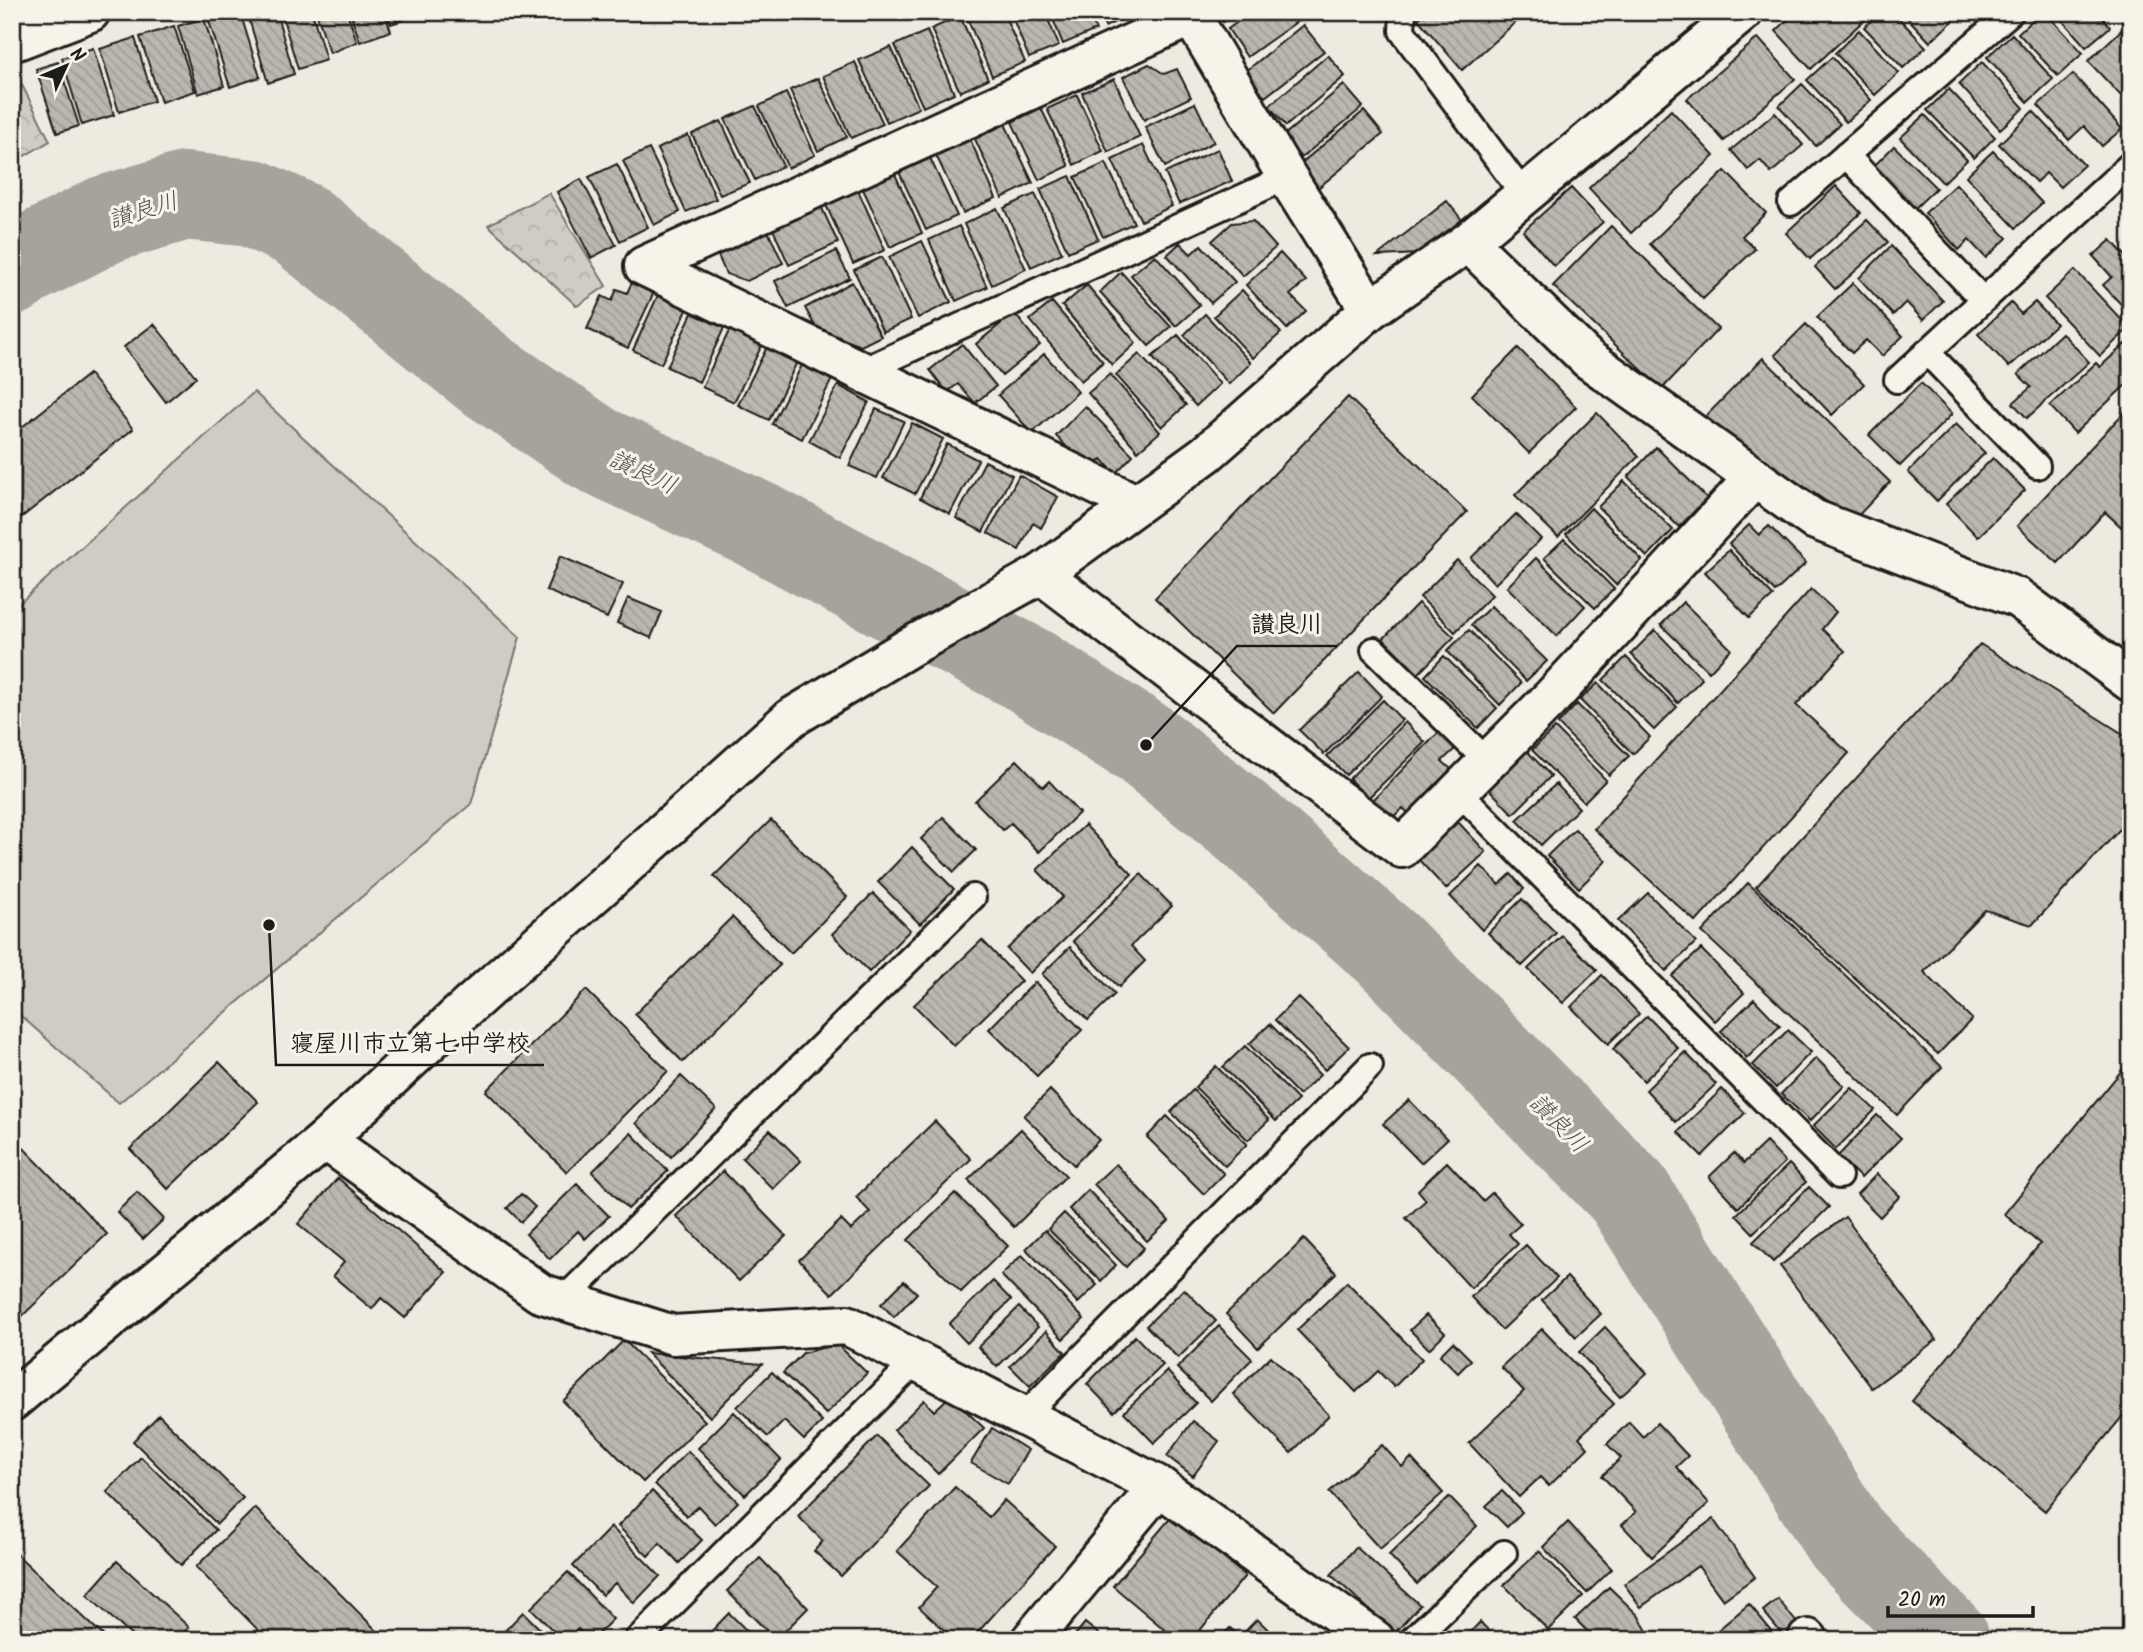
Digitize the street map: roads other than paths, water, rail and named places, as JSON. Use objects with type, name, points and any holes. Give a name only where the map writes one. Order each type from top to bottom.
[{"type":"street","points":[[12,42],[90,12]]},
{"type":"street","points":[[12,1401],[325,1140],[454,1019],[791,718],[1041,573],[1206,454],[1370,310],[1468,242],[1743,12]]},
{"type":"street","points":[[1136,504],[644,266],[1191,14],[1287,177],[1370,310]]},
{"type":"street","points":[[1468,242],[1588,359],[1813,519],[2018,598],[2131,682]]},
{"type":"street","points":[[1041,573],[1402,848],[1553,696],[1755,477]]},
{"type":"street","points":[[325,1140],[540,1293],[673,1335],[847,1325],[1158,1486],[1376,1640]]},
{"type":"street","points":[[1031,1640],[1158,1486]]},
{"type":"lane","points":[[1403,12],[1402,31],[1524,195]]},
{"type":"lane","points":[[1791,203],[2011,12]]},
{"type":"lane","points":[[1846,155],[1983,300]]},
{"type":"lane","points":[[1897,380],[2131,164]]},
{"type":"lane","points":[[860,372],[1287,177]]},
{"type":"lane","points":[[1927,352],[2037,466]]},
{"type":"lane","points":[[1374,650],[1488,762]]},
{"type":"lane","points":[[1458,791],[1839,1176]]},
{"type":"lane","points":[[563,1300],[972,897]]},
{"type":"lane","points":[[1023,1417],[1370,1066]]},
{"type":"lane","points":[[637,1640],[916,1361]]},
{"type":"lane","points":[[1412,1640],[1504,1553]]},
{"type":"waterway","name":"讃良川","points":[[12,271],[25,261],[107,219],[185,196],[252,203],[300,225],[485,374],[595,449],[762,527],[1030,671],[1146,745],[1247,826],[1388,949],[1628,1193],[1847,1540],[1946,1640]]},
{"type":"place","name":"讃良川","points":[[1146,745]]},
{"type":"place","name":"寝屋川市立第七中学校","points":[[269,925]]}]
